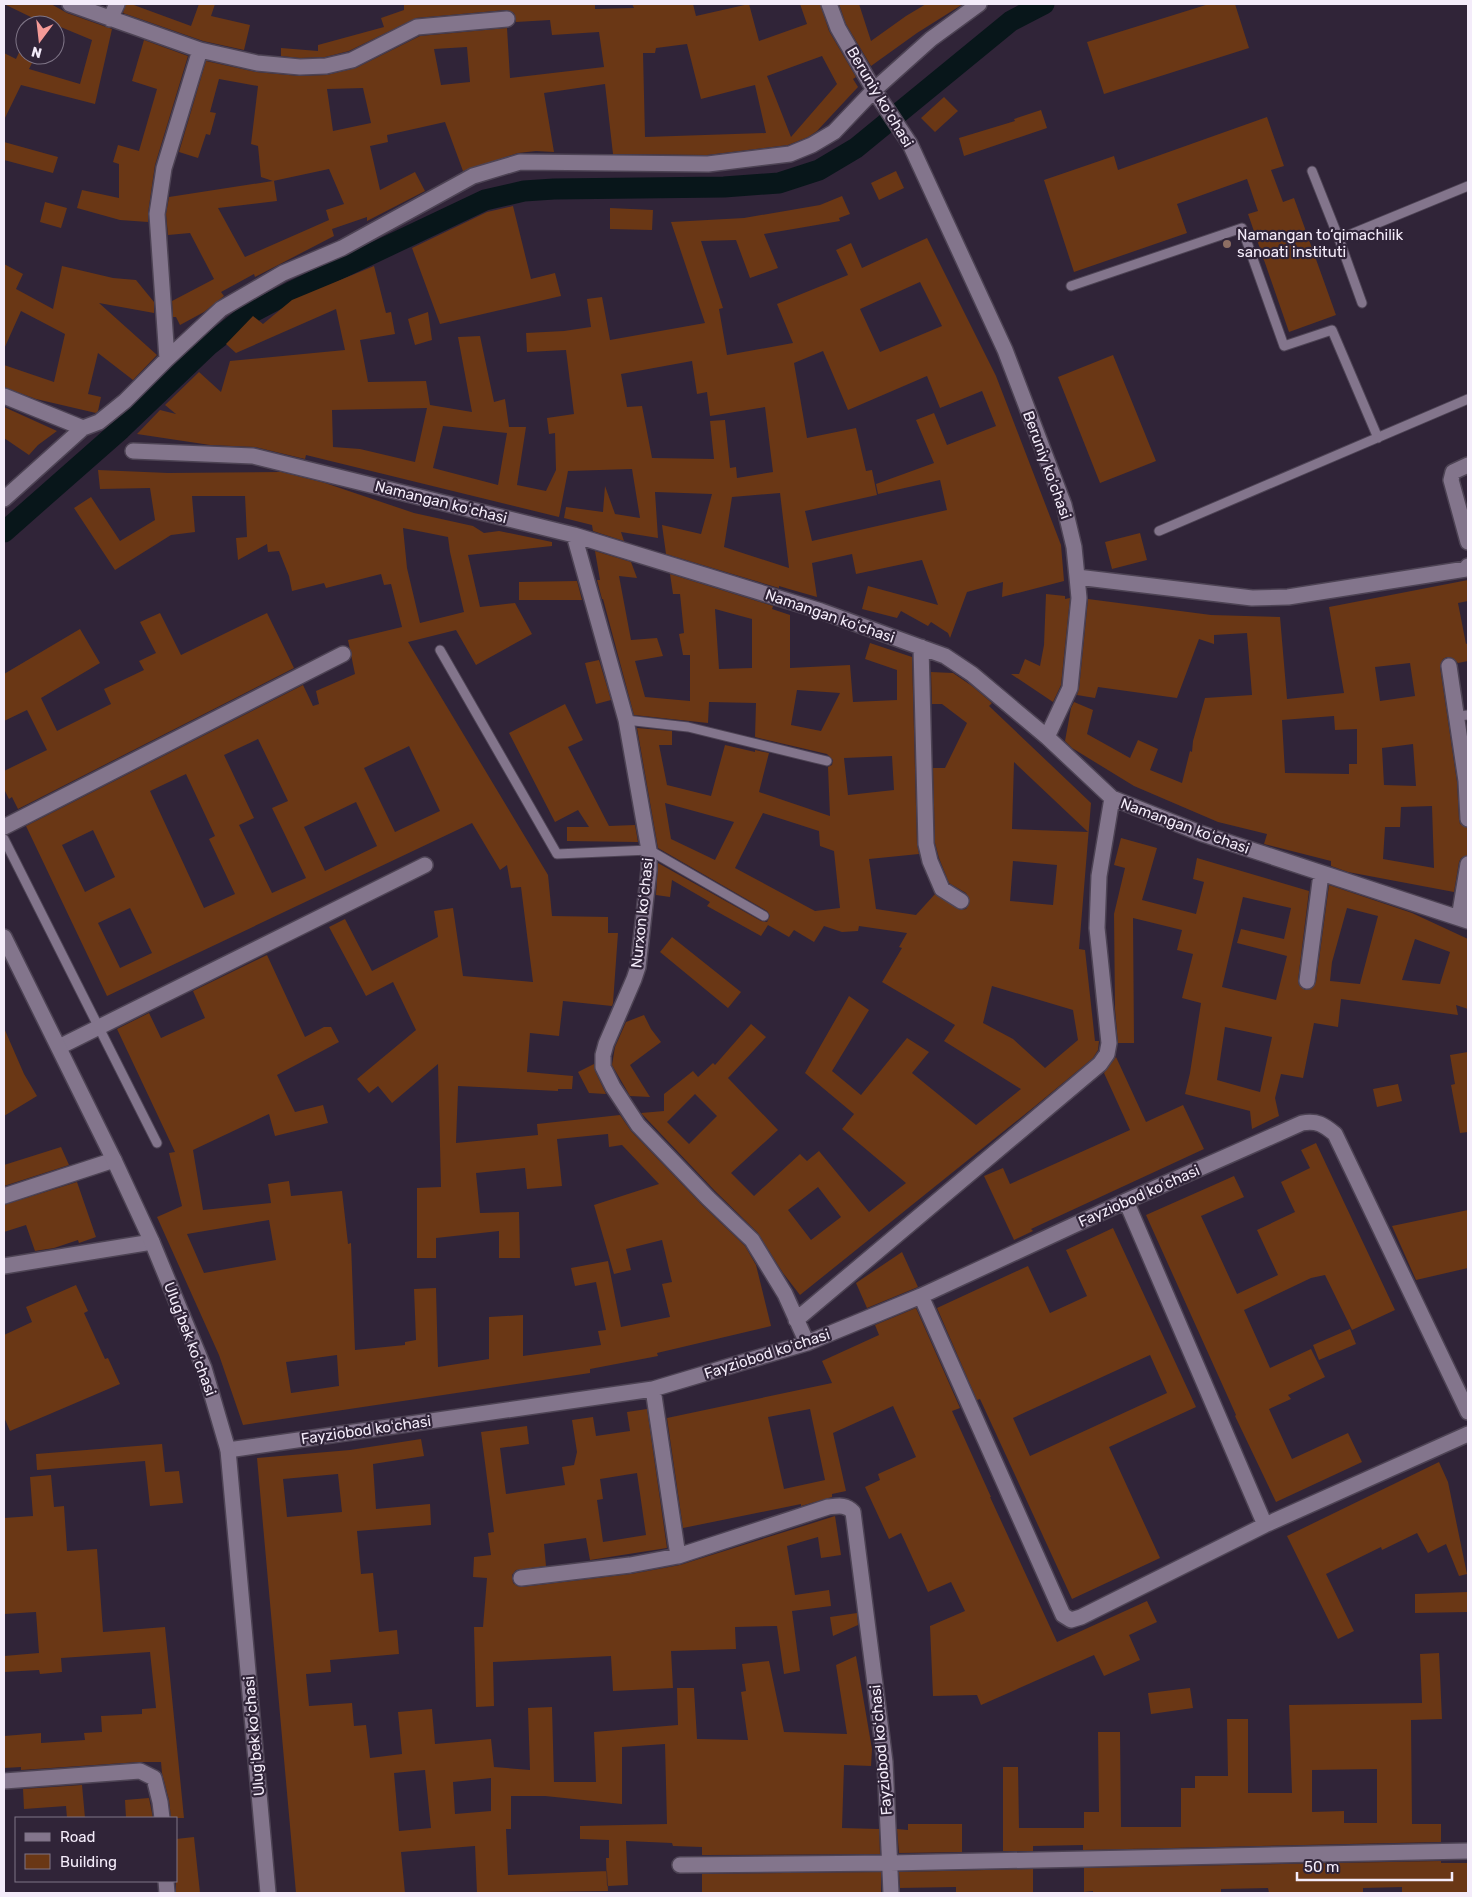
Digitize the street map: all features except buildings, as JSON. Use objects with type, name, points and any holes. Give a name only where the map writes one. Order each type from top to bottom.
[{"type":"street","points":[[70,4],[200,50],[257,63],[300,67],[326,66],[352,60],[417,27],[507,18]]},
{"type":"street","points":[[110,19],[117,4]]},
{"type":"street","name":"Beruniy koʻchasi","points":[[829,4],[838,28],[874,90],[910,144],[1005,350],[1064,505],[1074,546],[1080,598],[1070,688],[1047,737]]},
{"type":"street","points":[[4,499],[83,428],[100,422],[136,391],[167,358],[221,309],[283,273],[342,248],[473,176],[520,162],[708,164],[790,154],[812,145],[834,132],[874,90],[932,39],[979,4]]},
{"type":"street","points":[[167,358],[157,214],[164,168],[200,50]]},
{"type":"street","points":[[4,396],[83,428]]},
{"type":"street","name":"Namangan koʻchasi","points":[[133,451],[253,456],[574,534],[821,612],[921,647],[945,656],[972,674],[1047,737],[1112,798],[1200,833],[1463,919]]},
{"type":"street","points":[[1468,465],[1453,472],[1452,476],[1468,542]]},
{"type":"street","name":"Nurxon koʻchasi","points":[[574,534],[626,720],[649,850],[649,870],[638,967],[606,1044],[603,1055],[603,1067],[613,1087],[638,1124],[708,1198],[752,1240],[785,1294],[807,1343]]},
{"type":"street","points":[[1077,577],[1252,598],[1270,598],[1288,597],[1466,569],[1468,566]]},
{"type":"street","points":[[921,647],[926,844],[930,861],[942,889],[961,901]]},
{"type":"street","points":[[4,827],[343,654]]},
{"type":"street","points":[[1449,666],[1463,716],[1468,819]]},
{"type":"street","points":[[796,1320],[1100,1064],[1107,1054],[1109,1043],[1097,928],[1099,876],[1112,798]]},
{"type":"street","points":[[1463,919],[1468,864]]},
{"type":"street","points":[[59,1047],[425,865]]},
{"type":"street","points":[[1308,981],[1321,874]]},
{"type":"street","name":"Ulugʻbek koʻchasi","points":[[4,937],[114,1160],[152,1242],[204,1368],[228,1450],[268,1893]]},
{"type":"street","name":"Fayziobod koʻchasi","points":[[228,1450],[653,1388],[807,1343],[922,1296],[1126,1201],[1302,1124],[1311,1122],[1323,1124],[1335,1134],[1468,1412]]},
{"type":"street","points":[[4,1196],[114,1160]]},
{"type":"street","points":[[1126,1201],[1265,1525]]},
{"type":"street","points":[[4,1266],[152,1242]]},
{"type":"street","points":[[922,1296],[1063,1616],[1066,1619],[1071,1620],[1081,1617],[1265,1525],[1468,1434]]},
{"type":"street","points":[[521,1578],[630,1565],[678,1556],[653,1388]]},
{"type":"street","name":"Fayziobod koʻchasi","points":[[678,1556],[828,1507],[841,1506],[849,1508],[853,1512],[885,1762],[891,1893]]},
{"type":"street","points":[[4,1781],[140,1771],[154,1778],[162,1817]]},
{"type":"street","points":[[680,1865],[890,1863],[1468,1851]]},
{"type":"lane","points":[[1312,170],[1362,303]]},
{"type":"lane","points":[[1339,239],[1468,186]]},
{"type":"lane","points":[[1071,286],[1242,228],[1284,346],[1332,330],[1378,438]]},
{"type":"lane","points":[[1159,532],[1468,399]]},
{"type":"lane","points":[[440,650],[557,854],[649,850],[764,916]]},
{"type":"lane","points":[[626,720],[688,727],[827,761]]},
{"type":"lane","points":[[4,839],[157,1144]]},
{"type":"waterway","points":[[4,532],[121,429],[209,345],[247,315],[291,292],[485,200],[524,191],[554,189],[724,187],[779,183],[819,170],[856,148],[1011,21],[1044,4]]},
{"type":"place","name":"Namangan to‘qimachilik sanoati instituti","points":[[1227,244]]}]
